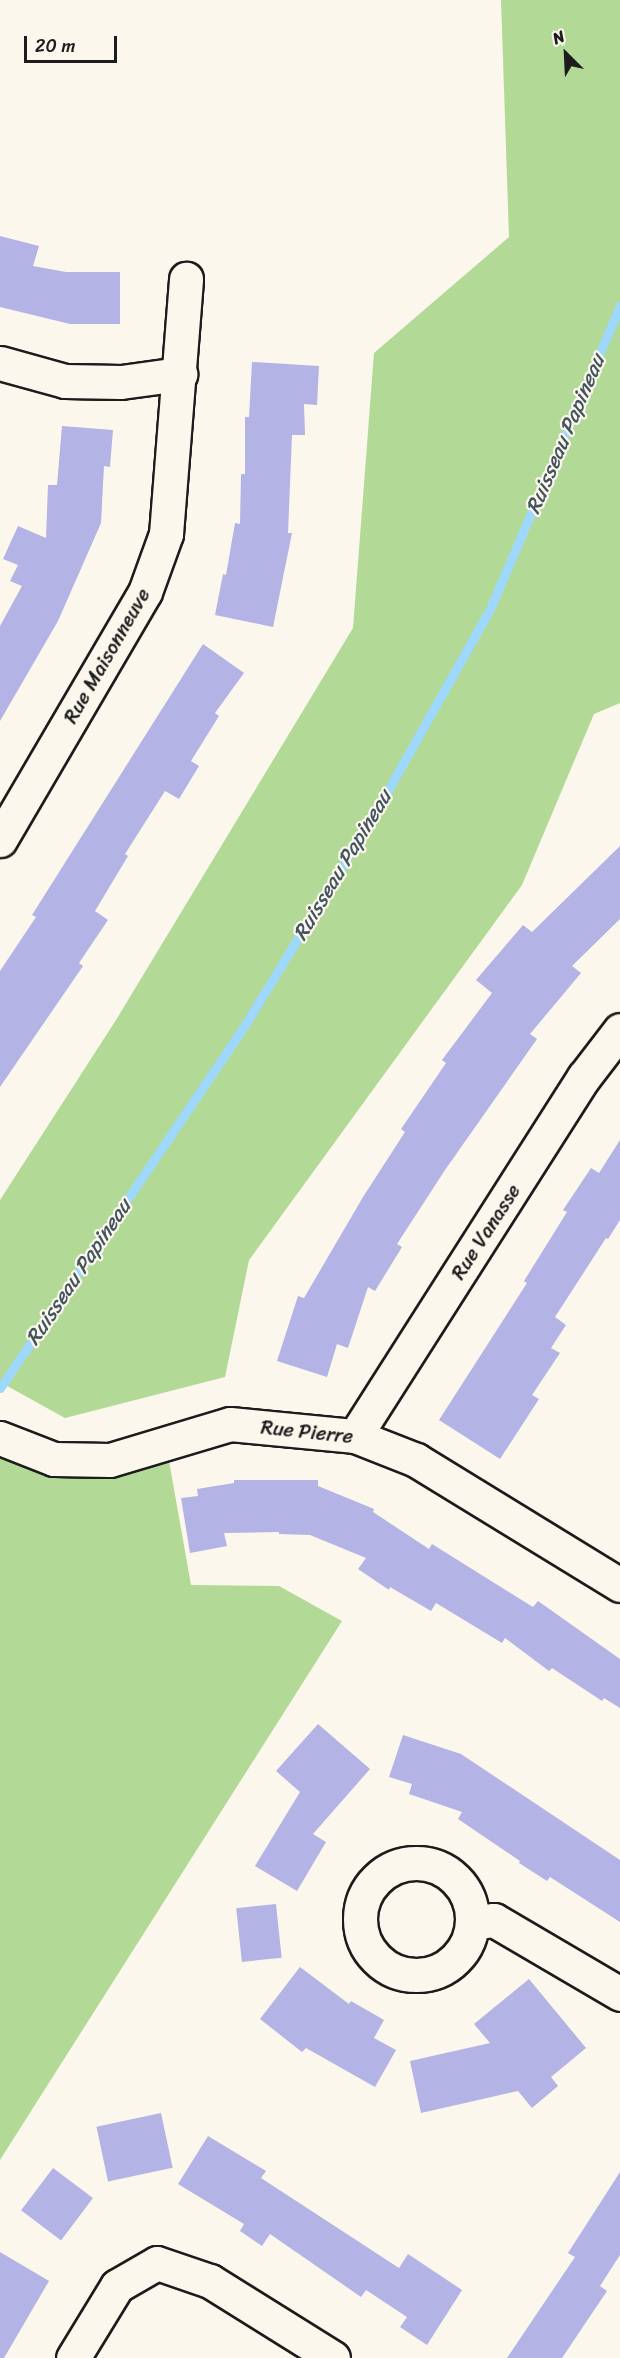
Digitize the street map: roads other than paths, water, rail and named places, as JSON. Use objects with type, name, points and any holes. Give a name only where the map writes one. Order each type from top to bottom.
[{"type":"street","name":"Rue Maisonneuve","points":[[0,840],[145,592],[166,534],[186,279]]},
{"type":"street","points":[[0,363],[65,381],[121,382],[180,374]]},
{"type":"street","name":"Rue Vanasse","points":[[355,1436],[584,1077],[620,1030]]},
{"type":"street","name":"Rue Pierre","points":[[0,1437],[54,1459],[110,1460],[230,1424],[355,1436],[416,1460],[620,1585]]},
{"type":"street","points":[[472,1923],[494,1920],[620,1994]]},
{"type":"street","points":[[74,2358],[117,2286],[157,2263],[210,2281],[333,2358]]},
{"type":"waterway","name":"Ruisseau Papineau","points":[[0,1388],[246,1023],[383,799],[490,609],[620,305]]}]
